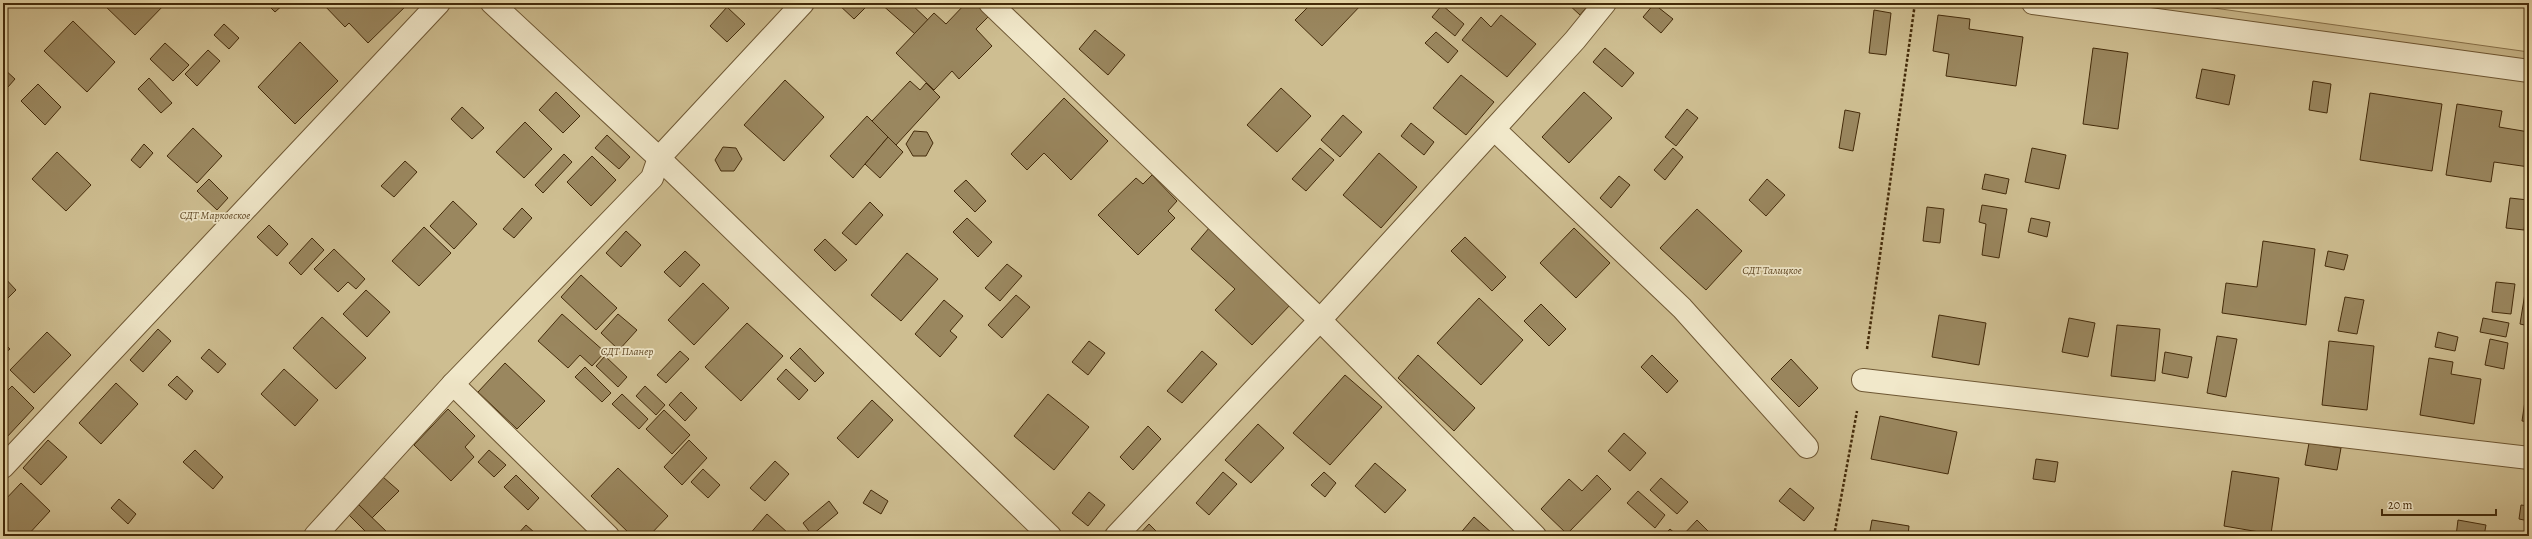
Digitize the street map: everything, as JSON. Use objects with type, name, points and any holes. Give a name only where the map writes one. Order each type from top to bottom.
[{"type":"street","points":[[3,467],[439,3]]},
{"type":"street","points":[[492,3],[658,158],[1050,536]]},
{"type":"street","points":[[314,536],[453,384],[652,178],[658,158],[803,3]]},
{"type":"street","points":[[990,3],[1320,320],[1535,536]]},
{"type":"street","points":[[1116,536],[1320,320],[1575,40],[1605,3]]},
{"type":"street","points":[[2033,3],[2529,71]]},
{"type":"street","points":[[1494,129],[1682,308],[1807,447]]},
{"type":"street","points":[[1863,380],[2529,458]]},
{"type":"street","points":[[453,384],[608,536]]},
{"type":"path","points":[[1834,536],[1863,380],[1915,3]]},
{"type":"green space","points":[[3,3],[2178,3],[2529,52],[2529,536],[3,536]]},
{"type":"building","points":[[102,3],[166,3],[135,35]]},
{"type":"building","points":[[266,3],[285,3],[275,12]]},
{"type":"building","points":[[409,3],[368,43],[349,23],[345,27],[323,4]]},
{"type":"building","points":[[837,3],[870,3],[854,19]]},
{"type":"building","points":[[880,3],[910,3],[928,20],[915,34]]},
{"type":"building","points":[[966,3],[978,3],[990,15],[976,29],[992,46],[959,79],[952,71],[934,90],[896,53],[934,13],[946,24]]},
{"type":"building","points":[[1312,3],[1363,3],[1322,46],[1295,20]]},
{"type":"building","points":[[1567,3],[1590,3],[1580,15]]},
{"type":"building","points":[[1654,4],[1673,19],[1661,33],[1643,17]]},
{"type":"building","points":[[1442,5],[1464,24],[1455,36],[1432,17]]},
{"type":"building","points":[[727,7],[745,24],[727,42],[710,26]]},
{"type":"building","points":[[1874,10],[1891,13],[1886,55],[1869,53]]},
{"type":"building","points":[[1501,15],[1536,44],[1507,77],[1462,40],[1481,17],[1491,27]]},
{"type":"building","points":[[1938,15],[1970,19],[1969,29],[2023,37],[2016,86],[1946,76],[1949,54],[1933,51]]},
{"type":"building","points":[[73,21],[115,62],[87,92],[44,51]]},
{"type":"building","points":[[224,24],[239,38],[229,49],[214,35]]},
{"type":"building","points":[[1095,30],[1125,55],[1108,75],[1079,49]]},
{"type":"building","points":[[1436,32],[1458,51],[1448,63],[1425,43]]},
{"type":"building","points":[[300,42],[338,81],[295,124],[258,87]]},
{"type":"building","points":[[165,43],[189,65],[173,81],[150,59]]},
{"type":"building","points":[[1605,48],[1634,73],[1622,87],[1593,62]]},
{"type":"building","points":[[2093,48],[2128,53],[2118,129],[2083,124]]},
{"type":"building","points":[[208,50],[220,61],[197,86],[185,74]]},
{"type":"building","points":[[3,68],[15,79],[8,87],[3,82]]},
{"type":"building","points":[[2202,69],[2235,75],[2229,105],[2196,98]]},
{"type":"building","points":[[1461,75],[1494,102],[1466,135],[1433,108]]},
{"type":"building","points":[[149,78],[172,103],[161,113],[138,89]]},
{"type":"building","points":[[785,80],[824,117],[784,161],[744,125]]},
{"type":"building","points":[[910,81],[920,90],[926,83],[940,97],[896,145],[872,121]]},
{"type":"building","points":[[2313,81],[2331,84],[2327,113],[2309,110]]},
{"type":"building","points":[[38,84],[61,107],[45,125],[21,101]]},
{"type":"building","points":[[1281,88],[1311,116],[1277,152],[1247,125]]},
{"type":"building","points":[[556,92],[580,116],[563,133],[539,110]]},
{"type":"building","points":[[1584,92],[1612,118],[1569,163],[1542,137]]},
{"type":"building","points":[[2370,93],[2442,104],[2432,171],[2360,160]]},
{"type":"building","points":[[2529,97],[2529,120],[2525,119]]},
{"type":"building","points":[[1064,98],[1108,141],[1071,180],[1044,153],[1027,170],[1011,154]]},
{"type":"building","points":[[2457,104],[2502,111],[2499,127],[2529,132],[2529,167],[2494,162],[2491,182],[2446,175]]},
{"type":"building","points":[[462,107],[484,128],[472,139],[451,119]]},
{"type":"building","points":[[1687,109],[1698,118],[1676,146],[1665,137]]},
{"type":"building","points":[[1845,110],[1860,113],[1853,151],[1839,148]]},
{"type":"building","points":[[1343,115],[1362,132],[1340,157],[1321,140]]},
{"type":"building","points":[[867,116],[888,137],[853,178],[830,156]]},
{"type":"building","points":[[525,122],[552,149],[524,178],[496,152]]},
{"type":"building","points":[[1411,123],[1434,142],[1424,155],[1401,136]]},
{"type":"building","points":[[193,128],[222,156],[197,183],[167,156]]},
{"type":"building","points":[[914,131],[927,132],[933,143],[926,156],[913,156],[906,144]]},
{"type":"building","points":[[607,135],[630,157],[619,169],[595,148]]},
{"type":"building","points":[[888,137],[903,152],[880,178],[865,164]]},
{"type":"building","points":[[144,144],[153,153],[140,168],[131,160]]},
{"type":"building","points":[[723,147],[736,148],[742,159],[734,171],[721,171],[715,160]]},
{"type":"building","points":[[1320,148],[1334,160],[1306,191],[1292,179]]},
{"type":"building","points":[[1673,148],[1683,157],[1665,180],[1654,170]]},
{"type":"building","points":[[2032,148],[2066,155],[2059,189],[2025,182]]},
{"type":"building","points":[[57,152],[91,185],[66,211],[32,179]]},
{"type":"building","points":[[1379,153],[1417,187],[1381,228],[1343,195]]},
{"type":"building","points":[[564,154],[572,162],[543,193],[535,185]]},
{"type":"building","points":[[592,156],[616,180],[591,206],[567,182]]},
{"type":"building","points":[[405,161],[417,172],[394,197],[381,186]]},
{"type":"building","points":[[1985,174],[2009,179],[2006,194],[1982,189]]},
{"type":"building","points":[[1152,175],[1177,201],[1168,211],[1175,218],[1138,255],[1098,215],[1136,178],[1143,184]]},
{"type":"building","points":[[1619,176],[1630,185],[1611,208],[1600,198]]},
{"type":"building","points":[[209,179],[228,198],[217,210],[197,191]]},
{"type":"building","points":[[1767,179],[1785,195],[1766,216],[1749,200]]},
{"type":"building","points":[[966,180],[986,201],[975,212],[954,191]]},
{"type":"building","points":[[2510,198],[2528,200],[2524,230],[2506,228]]},
{"type":"building","points":[[453,201],[477,224],[454,249],[430,226]]},
{"type":"building","points":[[870,202],[883,215],[856,245],[842,233]]},
{"type":"building","points":[[1982,205],[2007,209],[1999,258],[1982,255],[1986,224],[1979,222]]},
{"type":"building","points":[[1927,207],[1944,209],[1940,243],[1923,241]]},
{"type":"building","points":[[522,208],[532,218],[514,238],[503,229]]},
{"type":"building","points":[[1697,209],[1742,251],[1706,290],[1660,248]]},
{"type":"building","points":[[967,218],[992,242],[978,257],[953,232]]},
{"type":"building","points":[[2031,218],[2050,222],[2047,237],[2028,232]]},
{"type":"building","points":[[269,225],[288,244],[277,256],[257,237]]},
{"type":"building","points":[[424,227],[451,253],[419,286],[392,261]]},
{"type":"building","points":[[1210,227],[1291,304],[1252,345],[1215,310],[1235,289],[1191,249]]},
{"type":"building","points":[[1574,228],[1610,263],[1576,298],[1540,263]]},
{"type":"building","points":[[626,231],[641,245],[621,267],[606,253]]},
{"type":"building","points":[[1465,237],[1506,277],[1492,291],[1451,251]]},
{"type":"building","points":[[312,238],[324,250],[301,275],[289,263]]},
{"type":"building","points":[[825,239],[847,260],[835,271],[814,250]]},
{"type":"building","points":[[2263,241],[2315,249],[2306,325],[2222,313],[2226,283],[2257,287]]},
{"type":"building","points":[[334,249],[365,279],[356,289],[348,282],[338,292],[314,269]]},
{"type":"building","points":[[685,251],[700,265],[680,287],[664,272]]},
{"type":"building","points":[[2328,251],[2348,255],[2344,270],[2325,266]]},
{"type":"building","points":[[907,253],[938,279],[901,321],[871,295]]},
{"type":"building","points":[[1007,264],[1022,276],[1000,301],[985,288]]},
{"type":"building","points":[[581,275],[617,308],[596,330],[561,297]]},
{"type":"building","points":[[3,276],[16,290],[5,301],[3,299]]},
{"type":"building","points":[[2496,282],[2515,284],[2511,314],[2492,312]]},
{"type":"building","points":[[703,283],[729,308],[694,345],[668,320]]},
{"type":"building","points":[[366,290],[390,312],[367,337],[343,314]]},
{"type":"building","points":[[2525,293],[2529,294],[2529,326],[2520,324]]},
{"type":"building","points":[[1016,295],[1030,307],[1002,338],[988,325]]},
{"type":"building","points":[[2345,297],[2364,300],[2357,334],[2338,331]]},
{"type":"building","points":[[1479,298],[1523,340],[1481,385],[1437,343]]},
{"type":"building","points":[[944,300],[963,316],[950,331],[957,337],[940,357],[915,334]]},
{"type":"building","points":[[1541,304],[1566,329],[1549,346],[1524,321]]},
{"type":"building","points":[[562,314],[605,352],[592,366],[580,355],[568,368],[538,341]]},
{"type":"building","points":[[618,314],[637,330],[619,350],[601,333]]},
{"type":"building","points":[[1939,315],[1986,323],[1979,365],[1932,357]]},
{"type":"building","points":[[322,317],[366,358],[336,389],[293,348]]},
{"type":"building","points":[[2069,318],[2095,323],[2088,357],[2062,352]]},
{"type":"building","points":[[2483,318],[2509,323],[2506,337],[2480,332]]},
{"type":"building","points":[[747,323],[783,356],[741,401],[705,367]]},
{"type":"building","points":[[2117,325],[2160,329],[2155,381],[2111,376]]},
{"type":"building","points":[[158,329],[171,341],[143,372],[130,360]]},
{"type":"building","points":[[47,332],[71,355],[34,393],[10,370]]},
{"type":"building","points":[[2438,332],[2458,337],[2455,351],[2435,347]]},
{"type":"building","points":[[2217,336],[2237,339],[2226,397],[2207,393]]},
{"type":"building","points":[[2490,339],[2508,343],[2504,369],[2485,365]]},
{"type":"building","points":[[1089,341],[1105,353],[1088,375],[1072,362]]},
{"type":"building","points":[[2329,341],[2374,346],[2367,410],[2322,405]]},
{"type":"building","points":[[3,342],[10,349],[3,355]]},
{"type":"building","points":[[800,348],[824,373],[815,382],[790,358]]},
{"type":"building","points":[[209,349],[226,364],[218,373],[201,358]]},
{"type":"building","points":[[680,351],[689,359],[666,383],[657,375]]},
{"type":"building","points":[[1202,351],[1217,364],[1182,403],[1167,391]]},
{"type":"building","points":[[2165,352],[2192,357],[2188,378],[2162,373]]},
{"type":"building","points":[[1418,355],[1475,408],[1454,431],[1398,378]]},
{"type":"building","points":[[1652,355],[1678,381],[1667,393],[1641,367]]},
{"type":"building","points":[[605,356],[627,377],[618,387],[596,366]]},
{"type":"building","points":[[2429,358],[2453,362],[2451,374],[2481,379],[2474,424],[2420,415]]},
{"type":"building","points":[[1791,359],[1818,388],[1799,407],[1771,379]]},
{"type":"building","points":[[505,363],[545,401],[517,429],[478,392]]},
{"type":"building","points":[[585,367],[611,393],[602,402],[575,377]]},
{"type":"building","points":[[284,369],[318,400],[295,426],[261,394]]},
{"type":"building","points":[[786,369],[808,390],[799,400],[777,379]]},
{"type":"building","points":[[2529,374],[2529,422],[2522,421]]},
{"type":"building","points":[[1345,375],[1382,407],[1330,465],[1293,433]]},
{"type":"building","points":[[177,376],[193,391],[186,400],[168,385]]},
{"type":"building","points":[[116,383],[138,404],[101,444],[79,423]]},
{"type":"building","points":[[12,386],[34,408],[6,438],[3,435],[3,395]]},
{"type":"building","points":[[645,386],[665,405],[656,415],[636,396]]},
{"type":"building","points":[[681,392],[697,408],[685,421],[669,405]]},
{"type":"building","points":[[622,394],[648,419],[639,429],[612,404]]},
{"type":"building","points":[[1048,394],[1089,427],[1054,470],[1014,436]]},
{"type":"building","points":[[872,400],[893,420],[858,458],[837,438]]},
{"type":"building","points":[[448,409],[475,436],[465,447],[474,457],[451,481],[414,445]]},
{"type":"building","points":[[664,410],[690,435],[672,454],[646,429]]},
{"type":"building","points":[[1880,416],[1957,432],[1948,474],[1871,459]]},
{"type":"building","points":[[1258,424],[1284,448],[1251,483],[1225,460]]},
{"type":"building","points":[[1148,426],[1161,439],[1133,470],[1120,457]]},
{"type":"building","points":[[1624,433],[1646,453],[1630,471],[1608,451]]},
{"type":"building","points":[[48,440],[67,457],[41,485],[23,468]]},
{"type":"building","points":[[689,440],[707,458],[682,485],[664,467]]},
{"type":"building","points":[[2309,443],[2341,448],[2337,470],[2305,465]]},
{"type":"building","points":[[195,450],[223,477],[213,489],[183,462]]},
{"type":"building","points":[[489,450],[506,465],[494,477],[478,462]]},
{"type":"building","points":[[2036,459],[2058,462],[2055,482],[2033,479]]},
{"type":"building","points":[[775,461],[789,474],[765,501],[750,488]]},
{"type":"building","points":[[1375,463],[1406,490],[1385,513],[1355,486]]},
{"type":"building","points":[[618,468],[668,516],[649,536],[632,536],[591,496]]},
{"type":"building","points":[[703,469],[720,485],[708,498],[691,482]]},
{"type":"building","points":[[2232,471],[2279,478],[2271,534],[2224,526]]},
{"type":"building","points":[[1223,472],[1237,484],[1209,515],[1196,503]]},
{"type":"building","points":[[1324,472],[1336,483],[1325,497],[1311,485]]},
{"type":"building","points":[[516,475],[539,498],[528,510],[504,487]]},
{"type":"building","points":[[1597,475],[1611,489],[1567,534],[1541,509],[1569,479],[1582,491]]},
{"type":"building","points":[[383,477],[399,491],[372,518],[358,504]]},
{"type":"building","points":[[1661,478],[1688,502],[1677,514],[1650,490]]},
{"type":"building","points":[[21,483],[50,511],[27,536],[3,536],[3,502]]},
{"type":"building","points":[[1790,488],[1814,508],[1804,521],[1779,501]]},
{"type":"building","points":[[871,490],[888,501],[881,514],[863,503]]},
{"type":"building","points":[[1638,491],[1665,515],[1655,528],[1627,503]]},
{"type":"building","points":[[1089,492],[1105,505],[1088,526],[1072,513]]},
{"type":"building","points":[[119,499],[136,514],[128,524],[111,508]]},
{"type":"building","points":[[829,501],[838,513],[812,535],[803,523]]},
{"type":"building","points":[[358,504],[388,533],[385,536],[370,536],[348,514]]},
{"type":"building","points":[[2521,505],[2529,506],[2529,521],[2519,519]]},
{"type":"building","points":[[767,514],[788,533],[786,536],[748,536]]},
{"type":"building","points":[[1474,517],[1493,534],[1492,536],[1458,536]]},
{"type":"building","points":[[1697,520],[1713,536],[1682,536]]},
{"type":"building","points":[[1872,520],[1909,526],[1908,536],[1869,536]]},
{"type":"building","points":[[2458,520],[2486,525],[2484,536],[2456,536]]},
{"type":"building","points":[[1149,524],[1159,534],[1158,536],[1138,536]]},
{"type":"building","points":[[526,525],[535,533],[533,536],[516,536]]},
{"type":"building","points":[[1670,529],[1678,536],[1663,536]]},
{"type":"park label","name":"СДТ Марковское","points":[[215,215]]},
{"type":"park label","name":"СДТ Талицкое","points":[[1772,270]]},
{"type":"park label","name":"СДТ Планер","points":[[627,351]]}]
